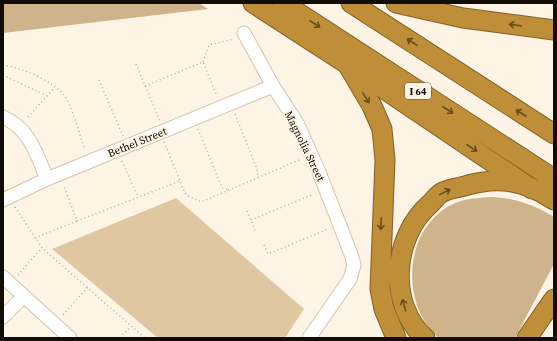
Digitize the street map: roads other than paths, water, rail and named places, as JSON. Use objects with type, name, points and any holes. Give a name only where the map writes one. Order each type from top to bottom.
[{"type":"highway","points":[[253,3],[347,64],[532,189]]},
{"type":"highway","name":"I 64","points":[[283,3],[554,179]]},
{"type":"highway","points":[[351,3],[554,134]]},
{"type":"highway","points":[[396,3],[463,18],[554,30]]},
{"type":"highway","points":[[347,64],[372,106],[382,129],[385,160],[380,289],[384,309],[396,338]]},
{"type":"highway","points":[[424,338],[406,311],[399,286],[400,260],[407,234],[422,210],[443,192],[491,180],[511,181],[554,200]]},
{"type":"highway","points":[[527,338],[554,299]]},
{"type":"street","name":"Magnolia Street","points":[[240,36],[297,123],[316,165],[354,265],[350,279],[309,338]]},
{"type":"street","name":"Bethel Street","points":[[3,200],[47,179],[273,86]]},
{"type":"street","points":[[3,116],[16,122],[27,134],[47,179]]},
{"type":"street","points":[[9,278],[23,297],[70,338]]},
{"type":"street","points":[[3,317],[23,297]]}]
